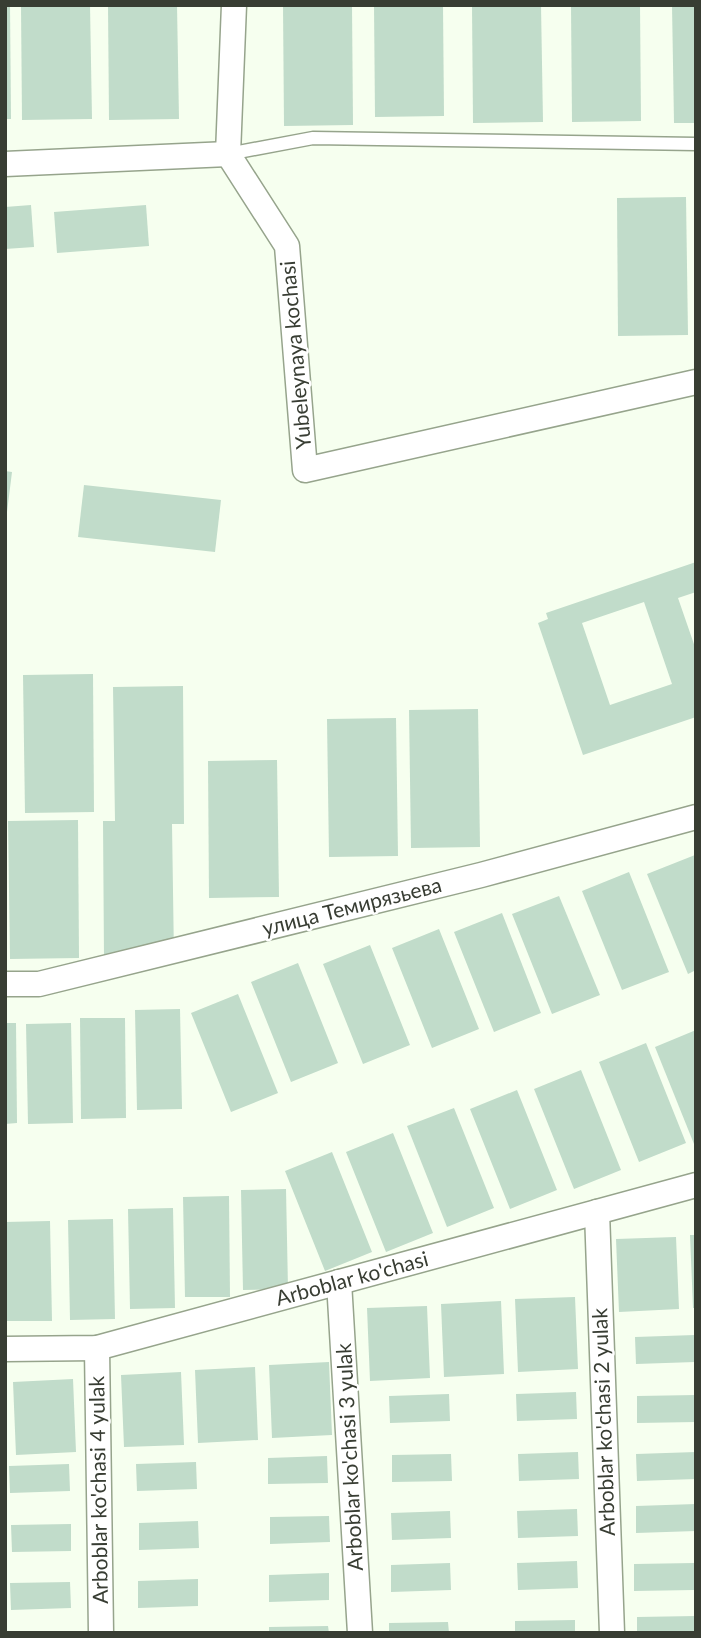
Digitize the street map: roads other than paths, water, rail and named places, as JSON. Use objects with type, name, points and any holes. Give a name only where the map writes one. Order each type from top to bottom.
[{"type":"street","points":[[5,164],[228,154],[234,5]]},
{"type":"street","name":"Yubeleynaya kochasi","points":[[228,154],[287,246],[305,470],[696,382]]},
{"type":"street","name":"улица Темирязьева","points":[[5,984],[39,984],[52,981],[481,875],[696,817]]},
{"type":"street","name":"Arboblar ko'chasi","points":[[5,1349],[97,1348],[696,1185]]},
{"type":"street","name":"Arboblar ko'chasi 2 yulak","points":[[597,1212],[612,1633]]},
{"type":"street","name":"Arboblar ko'chasi 3 yulak","points":[[339,1282],[360,1633]]},
{"type":"street","name":"Arboblar ko'chasi 4 yulak","points":[[97,1348],[102,1633]]},
{"type":"lane","points":[[228,154],[313,138],[696,144]]}]
